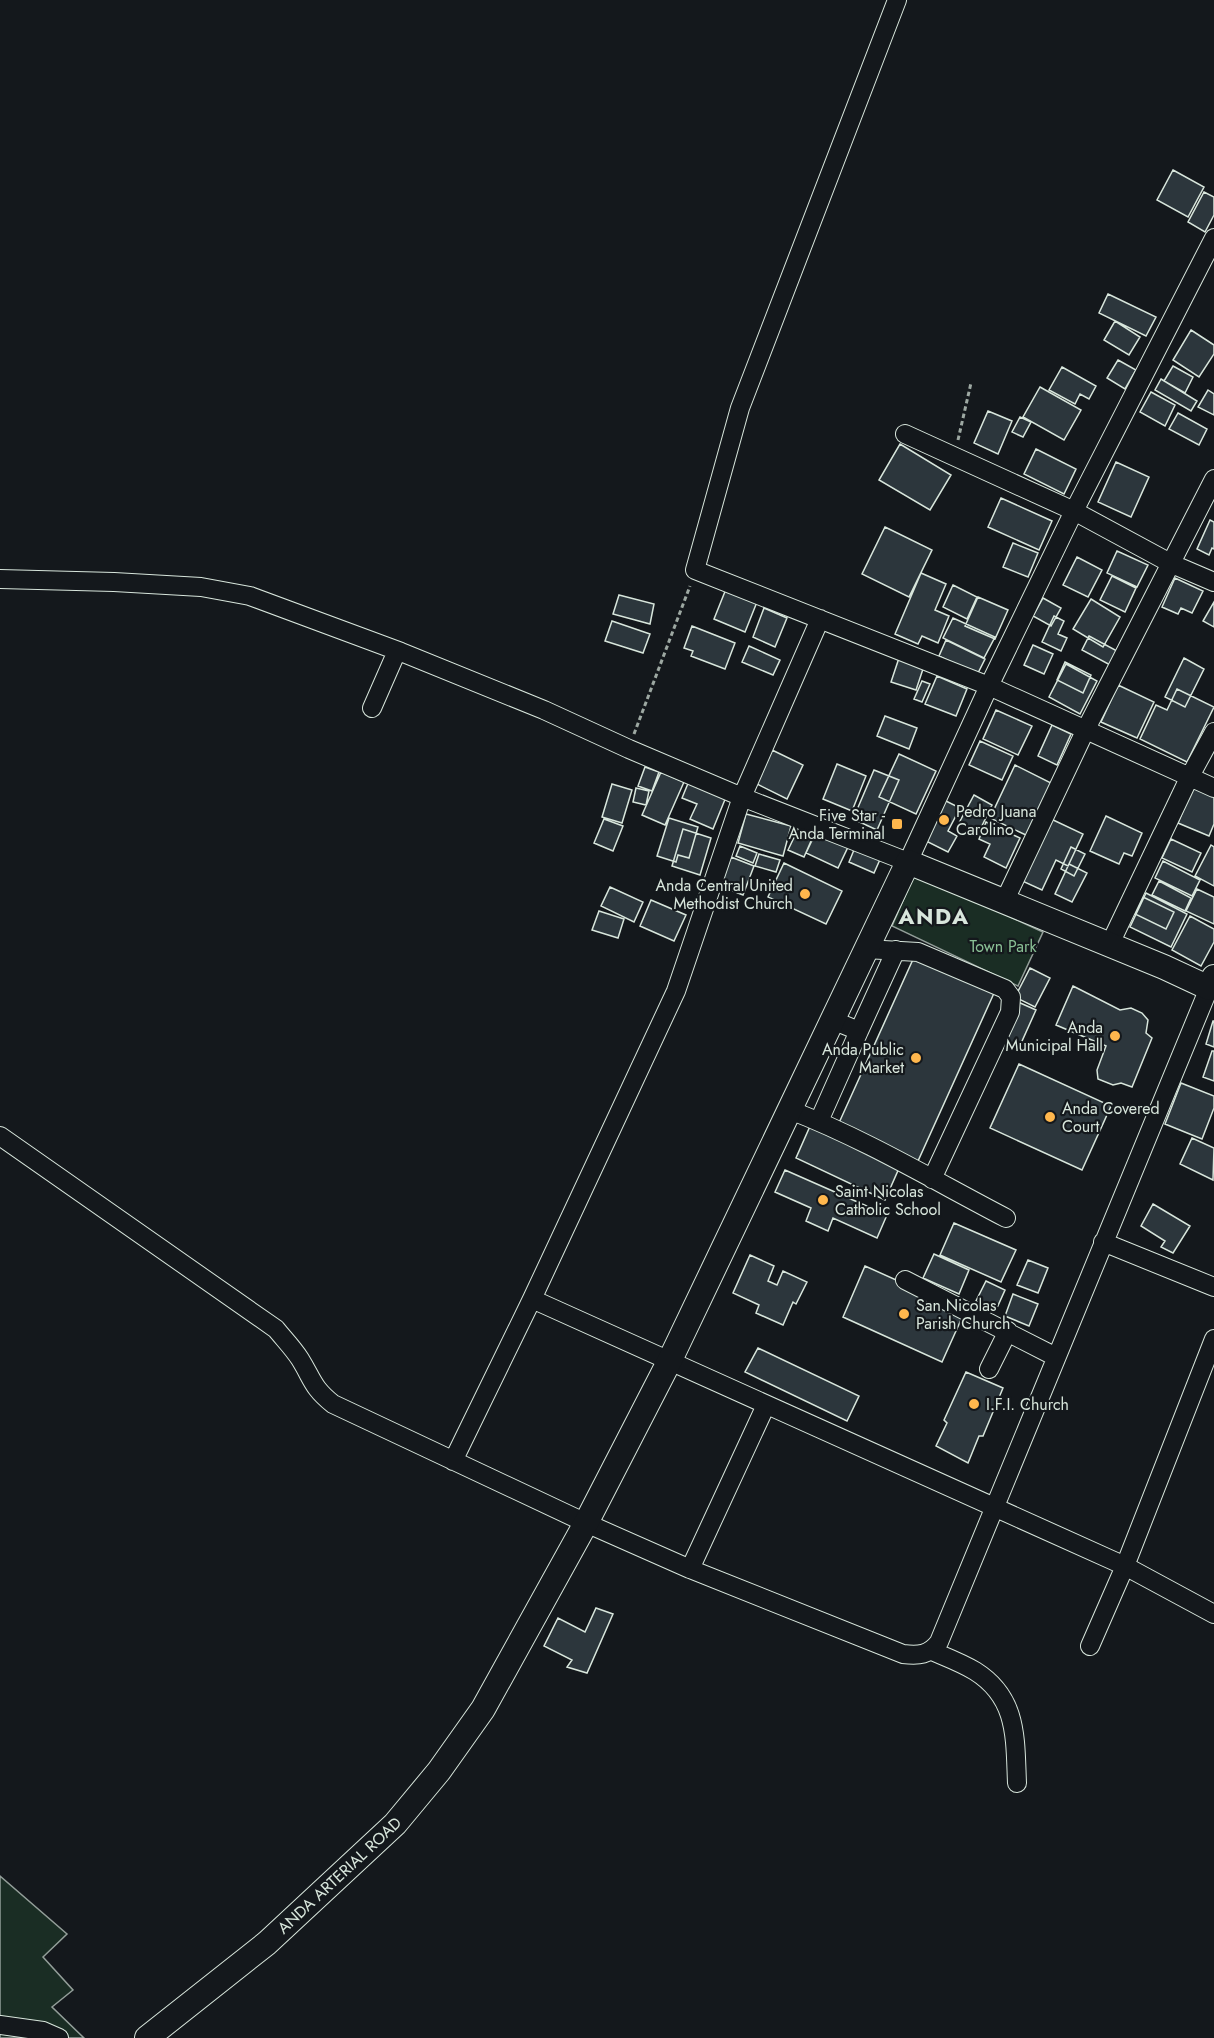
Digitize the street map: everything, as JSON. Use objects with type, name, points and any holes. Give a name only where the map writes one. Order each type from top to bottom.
[{"type":"main road","points":[[908,862],[1109,946],[1211,982]]},
{"type":"main road","name":"ANDA ARTERIAL ROAD","points":[[147,2038],[267,1943],[395,1824],[439,1772],[483,1708],[586,1523],[670,1360],[908,862]]},
{"type":"street","points":[[897,0],[740,408],[695,570],[989,686],[1214,788]]},
{"type":"street","points":[[0,579],[125,582],[201,587],[250,596],[397,651],[544,710],[629,749],[908,862],[989,686],[1074,511],[1214,238]]},
{"type":"street","points":[[904,434],[1074,511],[1172,564],[1214,582]]},
{"type":"street","points":[[1004,902],[1086,729],[1214,479]]},
{"type":"street","points":[[453,1461],[532,1299],[676,991],[742,796],[820,620]]},
{"type":"street","points":[[372,708],[397,651]]},
{"type":"street","points":[[1109,946],[1214,732]]},
{"type":"street","points":[[866,949],[918,952],[1010,993],[1012,1000],[1010,1012],[932,1179]]},
{"type":"street","points":[[819,1121],[896,950]]},
{"type":"street","points":[[0,1136],[276,1329],[299,1357],[319,1393],[333,1404],[586,1523],[690,1569],[903,1654],[915,1656],[932,1651],[939,1642],[1211,982]]},
{"type":"street","points":[[832,1020],[859,1031]]},
{"type":"street","points":[[790,1110],[819,1121],[886,1154],[1006,1218]]},
{"type":"street","points":[[1103,1242],[1214,1287]]},
{"type":"street","points":[[905,1280],[1056,1357]]},
{"type":"street","points":[[532,1299],[1125,1566],[1214,1614]]},
{"type":"street","points":[[989,1369],[1008,1331]]},
{"type":"street","points":[[1090,1646],[1125,1566],[1214,1339]]},
{"type":"street","points":[[690,1569],[766,1405]]},
{"type":"street","points":[[932,1651],[974,1670],[992,1683],[1003,1698],[1012,1717],[1017,1783]]},
{"type":"street","points":[[0,2025],[43,2031],[59,2038]]},
{"type":"path","points":[[955,457],[971,383]]},
{"type":"path","points":[[629,749],[695,570]]},
{"type":"green space","name":"Town Park","points":[[915,873],[1043,932],[1018,986],[892,926]]},
{"type":"green space","points":[[0,1876],[67,1934],[43,1957],[73,1990],[52,2007],[84,2038],[0,2038]]},
{"type":"building","points":[[1173,170],[1204,187],[1188,217],[1157,200]]},
{"type":"building","points":[[1204,192],[1214,197],[1214,215],[1205,232],[1188,222]]},
{"type":"building","points":[[1108,294],[1156,317],[1146,336],[1099,313]]},
{"type":"building","points":[[1115,321],[1140,337],[1129,355],[1104,340]]},
{"type":"building","points":[[1191,330],[1214,345],[1214,354],[1199,377],[1173,360]]},
{"type":"building","points":[[1118,360],[1136,370],[1125,389],[1107,378]]},
{"type":"building","points":[[1173,366],[1193,377],[1185,393],[1164,381]]},
{"type":"building","points":[[1062,367],[1096,386],[1089,399],[1080,394],[1075,404],[1049,390]]},
{"type":"building","points":[[1161,379],[1197,401],[1191,411],[1155,390]]},
{"type":"building","points":[[1040,387],[1081,410],[1064,440],[1023,417]]},
{"type":"building","points":[[1208,390],[1214,394],[1214,415],[1198,407]]},
{"type":"building","points":[[1151,392],[1175,405],[1165,426],[1140,412]]},
{"type":"building","points":[[988,411],[1012,421],[998,454],[974,443]]},
{"type":"building","points":[[1178,413],[1207,429],[1199,445],[1169,429]]},
{"type":"building","points":[[1020,417],[1031,422],[1023,437],[1012,432]]},
{"type":"building","points":[[900,444],[951,475],[930,510],[879,480]]},
{"type":"building","points":[[1036,449],[1076,469],[1064,494],[1024,474]]},
{"type":"building","points":[[1116,462],[1149,477],[1131,517],[1098,502]]},
{"type":"building","points":[[1001,498],[1052,521],[1039,550],[988,527]]},
{"type":"building","points":[[1210,520],[1214,522],[1214,549],[1212,548],[1209,555],[1197,549]]},
{"type":"building","points":[[885,527],[932,550],[909,597],[862,574]]},
{"type":"building","points":[[1013,543],[1038,553],[1028,577],[1003,567]]},
{"type":"building","points":[[1117,551],[1148,565],[1137,587],[1107,573]]},
{"type":"building","points":[[1077,557],[1102,570],[1088,597],[1063,585]]},
{"type":"building","points":[[921,573],[946,584],[935,610],[949,616],[938,643],[922,636],[918,644],[895,634]]},
{"type":"building","points":[[1112,576],[1136,588],[1125,612],[1100,600]]},
{"type":"building","points":[[1175,578],[1203,591],[1192,613],[1181,608],[1178,614],[1162,607]]},
{"type":"building","points":[[953,585],[977,597],[967,619],[943,607]]},
{"type":"building","points":[[726,589],[757,602],[745,632],[714,619]]},
{"type":"building","points":[[619,595],[654,604],[650,624],[613,614]]},
{"type":"building","points":[[978,597],[1008,610],[995,639],[965,626]]},
{"type":"building","points":[[1043,598],[1061,608],[1051,626],[1033,616]]},
{"type":"building","points":[[1091,599],[1120,617],[1103,647],[1073,629]]},
{"type":"building","points":[[1214,602],[1214,627],[1203,621]]},
{"type":"building","points":[[764,608],[787,618],[775,647],[753,637]]},
{"type":"building","points":[[1054,616],[1064,621],[1058,634],[1067,638],[1061,651],[1042,642]]},
{"type":"building","points":[[953,618],[995,637],[984,658],[943,638]]},
{"type":"building","points":[[612,621],[650,634],[643,653],[605,641]]},
{"type":"building","points":[[692,626],[735,643],[725,669],[691,656],[693,651],[684,648]]},
{"type":"building","points":[[1089,636],[1119,652],[1112,666],[1082,650]]},
{"type":"building","points":[[946,640],[985,659],[977,675],[939,656]]},
{"type":"building","points":[[1033,645],[1053,654],[1044,674],[1024,665]]},
{"type":"building","points":[[749,646],[780,660],[773,675],[742,662]]},
{"type":"building","points":[[899,658],[924,666],[916,690],[891,682]]},
{"type":"building","points":[[1184,658],[1204,669],[1185,707],[1165,697]]},
{"type":"building","points":[[1065,662],[1091,675],[1083,693],[1057,680]]},
{"type":"building","points":[[1066,664],[1097,681],[1080,714],[1049,697]]},
{"type":"building","points":[[937,676],[967,689],[956,716],[925,704]]},
{"type":"building","points":[[922,681],[930,684],[922,702],[914,699]]},
{"type":"building","points":[[1118,685],[1154,702],[1137,738],[1101,722]]},
{"type":"building","points":[[1177,689],[1214,707],[1187,762],[1140,739],[1156,705],[1167,710]]},
{"type":"building","points":[[996,710],[1032,726],[1018,755],[983,739]]},
{"type":"building","points":[[885,716],[917,728],[909,749],[877,736]]},
{"type":"building","points":[[1052,725],[1071,734],[1057,765],[1038,756]]},
{"type":"building","points":[[980,741],[1013,756],[1002,780],[969,765]]},
{"type":"building","points":[[772,750],[803,765],[787,799],[755,783]]},
{"type":"building","points":[[899,754],[936,771],[916,814],[879,797]]},
{"type":"building","points":[[837,764],[866,776],[852,811],[823,799]]},
{"type":"building","points":[[1015,765],[1053,784],[1028,836],[990,818]]},
{"type":"building","points":[[645,767],[659,772],[652,791],[638,786]]},
{"type":"building","points":[[874,770],[899,780],[877,830],[853,819]]},
{"type":"building","points":[[661,772],[684,782],[665,825],[642,815]]},
{"type":"building","points":[[689,781],[726,797],[713,829],[690,819],[697,804],[682,798]]},
{"type":"building","points":[[612,784],[632,790],[622,823],[602,817]]},
{"type":"building","points":[[1193,786],[1214,795],[1214,824],[1209,836],[1178,823]]},
{"type":"building","points":[[636,788],[649,791],[646,805],[633,802]]},
{"type":"building","points":[[974,795],[992,805],[978,834],[959,823]]},
{"type":"building","name":"Pedro Juana Carolino","points":[[944,800],[960,808],[948,831],[957,836],[948,852],[924,840]]},
{"type":"building","points":[[746,814],[791,826],[783,856],[738,843]]},
{"type":"building","points":[[1106,816],[1142,833],[1132,856],[1124,853],[1119,864],[1090,851]]},
{"type":"building","points":[[669,818],[698,827],[689,858],[678,855],[676,862],[657,856]]},
{"type":"building","points":[[1049,818],[1083,834],[1068,866],[1056,860],[1042,890],[1020,880]]},
{"type":"building","points":[[604,819],[623,826],[613,851],[594,843]]},
{"type":"building","points":[[986,822],[1020,838],[1006,868],[984,857],[990,844],[979,839]]},
{"type":"building","points":[[800,825],[815,832],[804,857],[788,850]]},
{"type":"building","points":[[683,829],[711,838],[700,875],[672,866]]},
{"type":"building","points":[[816,832],[848,847],[838,868],[806,853]]},
{"type":"building","points":[[1171,839],[1201,853],[1192,872],[1162,858]]},
{"type":"building","points":[[856,845],[882,855],[874,873],[849,862]]},
{"type":"building","points":[[1211,845],[1214,847],[1214,886],[1195,876]]},
{"type":"building","points":[[740,846],[757,853],[753,863],[736,856]]},
{"type":"building","points":[[1071,847],[1085,854],[1074,876],[1061,869]]},
{"type":"building","points":[[759,854],[780,860],[776,872],[755,866]]},
{"type":"building","points":[[731,857],[754,866],[743,895],[720,886]]},
{"type":"building","points":[[1163,861],[1200,880],[1192,896],[1155,878]]},
{"type":"building","name":"Anda Central United Methodist Church","points":[[784,863],[842,891],[826,924],[768,897]]},
{"type":"building","points":[[1069,864],[1087,873],[1072,902],[1055,894]]},
{"type":"building","points":[[1159,881],[1191,898],[1185,911],[1152,895]]},
{"type":"building","points":[[610,887],[643,902],[634,922],[601,906]]},
{"type":"building","points":[[1197,889],[1214,897],[1214,924],[1186,911]]},
{"type":"building","points":[[1146,893],[1187,914],[1171,947],[1130,927]]},
{"type":"building","points":[[1143,897],[1174,912],[1166,929],[1135,914]]},
{"type":"building","points":[[651,900],[686,915],[674,941],[640,926]]},
{"type":"building","points":[[599,911],[624,919],[618,938],[592,930]]},
{"type":"building","points":[[1190,916],[1214,929],[1214,942],[1201,966],[1172,950]]},
{"type":"building","name":"Anda Public Market","points":[[915,955],[995,991],[918,1161],[838,1125]]},
{"type":"building","points":[[1030,968],[1050,978],[1035,1007],[1015,997]]},
{"type":"building","name":"Anda Municipal Hall","points":[[1073,986],[1120,1010],[1131,1008],[1142,1013],[1148,1020],[1146,1033],[1152,1038],[1132,1087],[1121,1083],[1113,1085],[1098,1079],[1097,1070],[1106,1046],[1056,1025]]},
{"type":"building","points":[[1018,1002],[1036,1010],[1018,1050],[1000,1042]]},
{"type":"building","points":[[1214,1021],[1214,1047],[1206,1044]]},
{"type":"building","points":[[1212,1051],[1214,1051],[1214,1081],[1203,1077]]},
{"type":"building","name":"Anda Covered Court","points":[[1019,1064],[1111,1106],[1082,1170],[990,1128]]},
{"type":"building","points":[[1181,1083],[1214,1096],[1214,1108],[1202,1139],[1165,1124]]},
{"type":"building","points":[[811,1124],[900,1166],[885,1200],[796,1158]]},
{"type":"building","points":[[1192,1138],[1214,1148],[1213,1180],[1180,1164]]},
{"type":"building","name":"Saint Nicolas Catholic School","points":[[785,1170],[887,1215],[877,1238],[833,1218],[828,1231],[806,1221],[811,1208],[775,1192]]},
{"type":"building","points":[[1153,1204],[1190,1226],[1173,1253],[1161,1247],[1165,1241],[1141,1226]]},
{"type":"building","name":"Saint Nicolas Catholic School","points":[[954,1223],[1016,1250],[1001,1282],[940,1255]]},
{"type":"building","points":[[934,1254],[969,1270],[959,1294],[923,1278]]},
{"type":"building","points":[[750,1255],[774,1266],[768,1281],[777,1285],[783,1271],[807,1282],[796,1304],[793,1302],[783,1325],[756,1313],[759,1305],[733,1293]]},
{"type":"building","points":[[1028,1260],[1048,1268],[1038,1293],[1017,1285]]},
{"type":"building","name":"San Nicolas Parish Church","points":[[865,1266],[965,1311],[942,1362],[843,1317]]},
{"type":"building","points":[[986,1281],[1005,1290],[996,1310],[976,1301]]},
{"type":"building","points":[[1013,1294],[1038,1304],[1029,1326],[1005,1316]]},
{"type":"building","points":[[758,1348],[859,1396],[847,1421],[745,1372]]},
{"type":"building","name":"I.F.I. Church","points":[[966,1372],[1003,1388],[983,1436],[979,1436],[968,1463],[936,1446],[947,1423],[944,1420]]},
{"type":"building","points":[[596,1608],[613,1614],[587,1673],[567,1667],[572,1660],[544,1646],[558,1618],[585,1632]]},
{"type":"place","name":"Pedro Juana Carolino","points":[[944,820]]},
{"type":"place","name":"Five Star - Anda Terminal","points":[[897,824]]},
{"type":"place","name":"Anda Central United Methodist Church","points":[[805,894]]},
{"type":"place","name":"Anda Municipal Hall","points":[[1115,1036]]},
{"type":"place","name":"Anda Public Market","points":[[916,1058]]},
{"type":"place","name":"Anda Covered Court","points":[[1050,1117]]},
{"type":"place","name":"Saint Nicolas Catholic School","points":[[823,1200]]},
{"type":"place","name":"San Nicolas Parish Church","points":[[904,1314]]},
{"type":"place","name":"I.F.I. Church","points":[[974,1404]]},
{"type":"district","name":"ANDA","points":[[934,916]]}]
